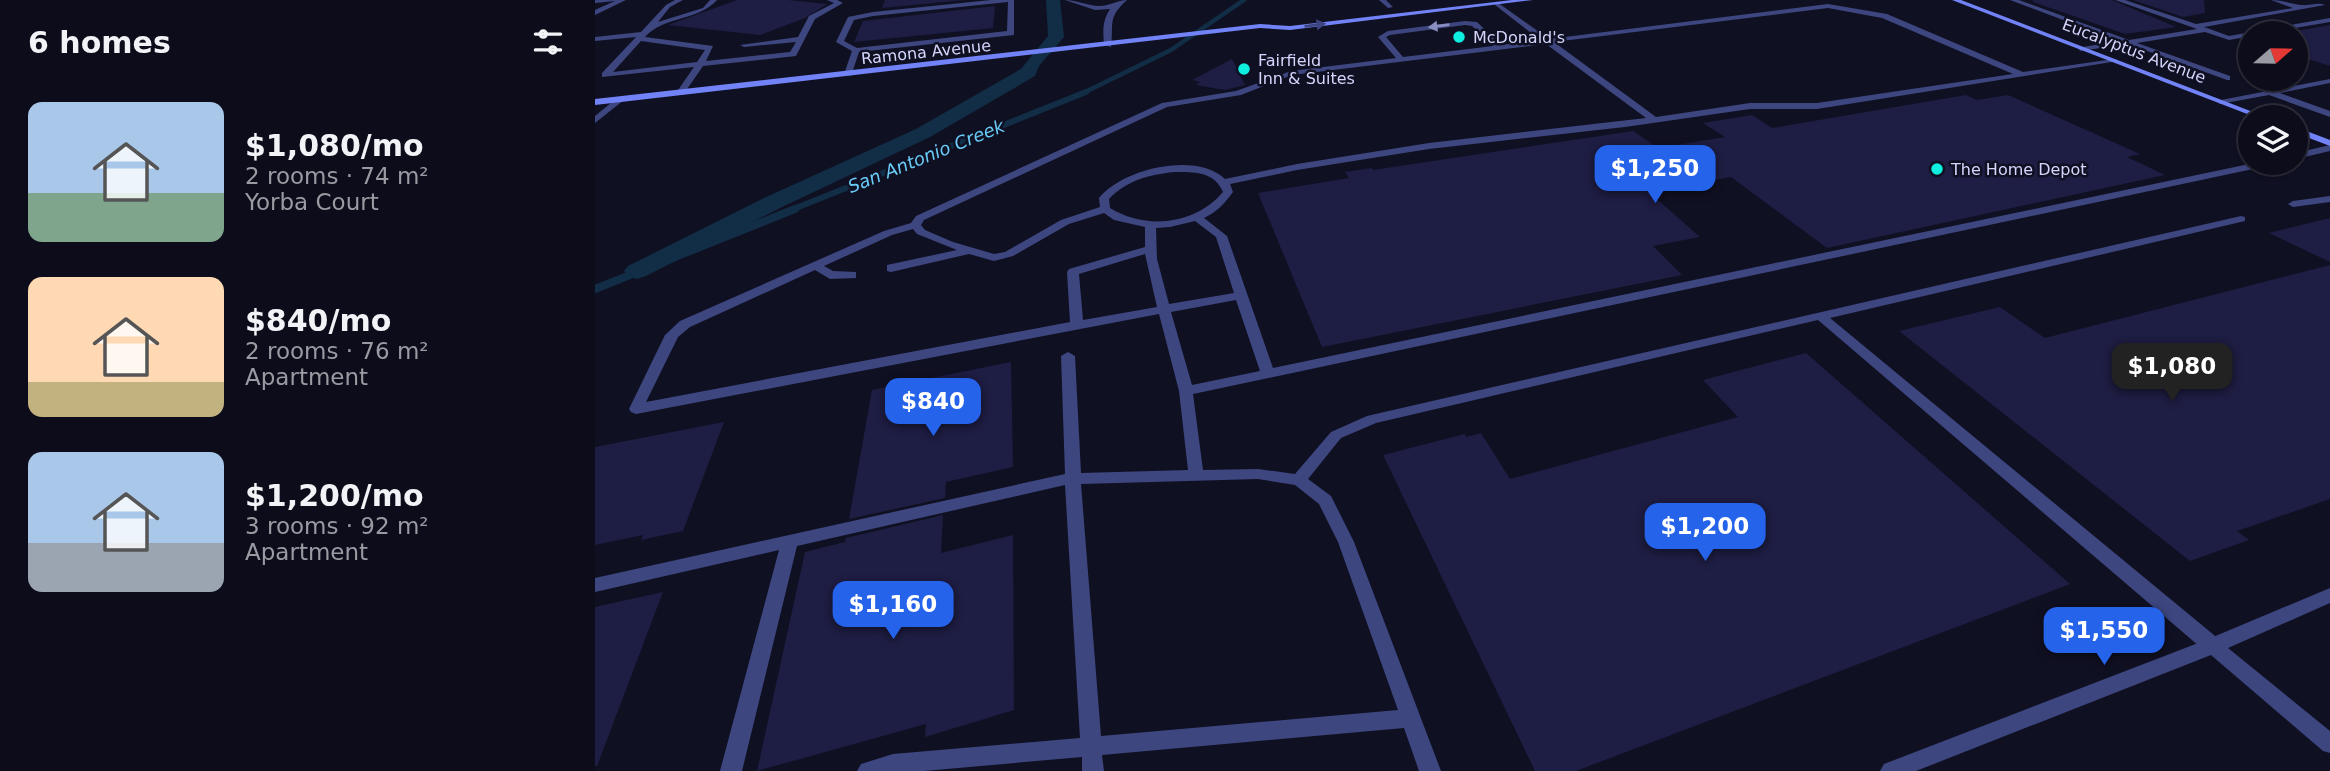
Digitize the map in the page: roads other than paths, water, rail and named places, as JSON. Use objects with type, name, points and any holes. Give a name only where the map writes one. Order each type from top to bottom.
[{"type":"main road","points":[[1303,17],[1454,0]]},
{"type":"main road","name":"Ramona Avenue","points":[[1261,26],[1290,27],[1530,0]]},
{"type":"main road","name":"Eucalyptus Avenue","points":[[1955,0],[2238,108]]},
{"type":"main road","name":"Ramona Avenue","points":[[595,102],[1127,43],[1261,26],[1291,18]]},
{"type":"main road","points":[[2308,136],[2330,146]]},
{"type":"street","points":[[595,1],[622,0]]},
{"type":"street","points":[[595,13],[622,0]]},
{"type":"street","points":[[680,0],[668,6],[605,75],[793,54],[812,19],[840,3],[830,0]]},
{"type":"street","points":[[650,27],[705,9],[714,0]]},
{"type":"street","points":[[1011,0],[1011,33],[856,50],[840,42],[851,19],[874,10],[1011,0]]},
{"type":"street","points":[[1068,0],[1095,8],[1115,7]]},
{"type":"street","points":[[1108,45],[1105,24],[1108,14],[1124,0]]},
{"type":"street","points":[[1382,0],[1389,7]]},
{"type":"street","points":[[2013,0],[2227,78]]},
{"type":"street","points":[[2118,0],[2229,38],[2238,36]]},
{"type":"street","points":[[2274,0],[2303,8]]},
{"type":"street","points":[[2311,0],[2326,7]]},
{"type":"street","points":[[1495,2],[1654,120]]},
{"type":"street","points":[[1241,295],[636,409],[672,335],[685,324],[888,233],[915,225],[920,218],[1165,105],[1238,93],[1291,73],[1828,6],[1884,16],[2022,75]]},
{"type":"street","points":[[2196,26],[2303,8],[2326,7]]},
{"type":"street","points":[[2308,24],[2330,20]]},
{"type":"street","points":[[1401,59],[1382,37],[1388,33],[1474,24],[1499,47]]},
{"type":"street","points":[[2083,49],[2205,30]]},
{"type":"street","points":[[595,38],[641,36],[710,48],[680,93]]},
{"type":"street","points":[[744,45],[801,39]]},
{"type":"street","points":[[848,74],[856,50]]},
{"type":"street","points":[[1225,182],[1297,167],[1429,146],[1750,106],[1817,106],[2114,61]]},
{"type":"street","points":[[2220,101],[2330,81]]},
{"type":"street","points":[[2270,92],[2330,114]]},
{"type":"street","points":[[595,120],[620,100]]},
{"type":"street","points":[[2308,152],[2330,146]]},
{"type":"street","points":[[1196,169],[1214,174],[1225,182],[1229,192],[1222,203],[1184,221],[1134,223],[1115,218],[1105,209],[1104,198],[1113,187],[1150,172],[1196,169]]},
{"type":"street","points":[[1186,391],[2238,169]]},
{"type":"street","points":[[2293,204],[2330,199]]},
{"type":"street","points":[[915,225],[921,232],[994,258],[1009,254],[1065,222],[1105,209]]},
{"type":"street","points":[[1196,217],[1221,236],[1269,374]]},
{"type":"street","points":[[1299,480],[1336,435],[1372,419],[2241,219]]},
{"type":"street","points":[[1150,224],[1151,249],[1186,391],[1196,476]]},
{"type":"street","points":[[1077,325],[1073,272],[1151,249]]},
{"type":"street","points":[[891,268],[970,251]]},
{"type":"street","points":[[816,266],[830,275],[852,275]]},
{"type":"street","points":[[1820,316],[2330,744]]},
{"type":"street","points":[[1068,356],[1073,479],[1093,771]]},
{"type":"street","points":[[595,585],[1073,479],[1258,474],[1299,480],[1325,500],[1346,542],[1430,771]]},
{"type":"street","points":[[731,771],[790,541]]},
{"type":"street","points":[[1891,771],[2213,646],[2330,594]]},
{"type":"street","points":[[868,771],[893,764],[1410,718]]},
{"type":"waterway","points":[[637,271],[772,203],[923,133],[1029,72],[1031,65],[1056,37],[1053,0]]},
{"type":"waterway","name":"San Antonio Creek","points":[[1081,94],[1171,50],[1244,0]]},
{"type":"waterway","name":"San Antonio Creek","points":[[1081,94],[1086,92]]},
{"type":"waterway","name":"San Antonio Creek","points":[[791,210],[1081,94]]},
{"type":"waterway","name":"San Antonio Creek","points":[[595,289],[795,209]]},
{"type":"place","name":"McDonald's","points":[[1459,37]]},
{"type":"place","name":"Fairfield Inn & Suites","points":[[1244,69]]},
{"type":"place","name":"The Home Depot","points":[[1937,169]]}]
